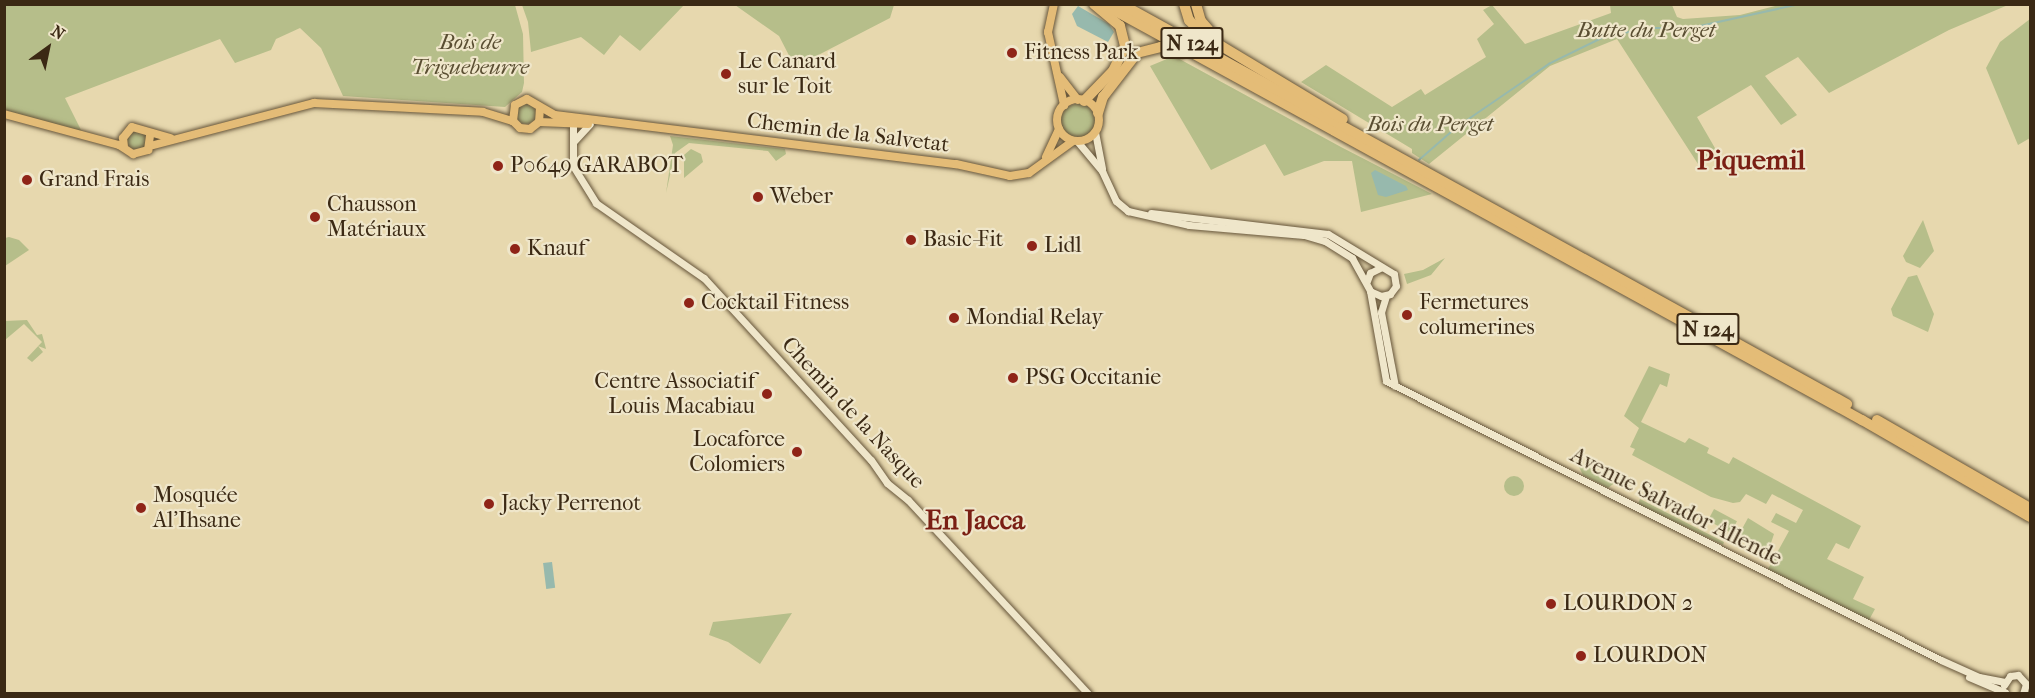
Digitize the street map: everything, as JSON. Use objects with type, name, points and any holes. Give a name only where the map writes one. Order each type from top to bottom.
[{"type":"highway","points":[[1081,100],[1113,71],[1125,46],[1120,26],[1094,4]]},
{"type":"highway","name":"N 124","points":[[1103,4],[2001,495],[2031,508]]},
{"type":"highway","name":"N 124","points":[[1121,4],[2001,495],[2031,517]]},
{"type":"highway","points":[[1184,4],[1189,20],[1203,35],[1412,165]]},
{"type":"highway","points":[[1196,4],[1207,29],[1235,53]]},
{"type":"highway","points":[[1098,113],[1108,89],[1132,58],[1144,50],[1170,48],[1230,74]]},
{"type":"main road","points":[[1044,160],[1059,129],[1057,118],[1064,105],[1048,32],[1054,4]]},
{"type":"main road","points":[[1057,72],[1081,100],[1098,113],[1095,132],[1075,141],[1059,129]]},
{"type":"main road","points":[[4,114],[124,147],[138,155],[150,146],[314,103],[489,112],[514,106],[527,99],[540,108],[539,122],[527,129],[489,112]]},
{"type":"main road","points":[[1064,105],[1081,100]]},
{"type":"main road","points":[[513,121],[514,106]]},
{"type":"main road","name":"Chemin de la Salvetat","points":[[540,108],[550,114],[956,164],[1010,176],[1029,173],[1044,160],[1075,141]]},
{"type":"main road","name":"Chemin de la Salvetat","points":[[539,122],[642,127]]},
{"type":"main road","points":[[124,147],[124,135],[129,129],[139,126],[150,135],[179,139]]},
{"type":"main road","points":[[91,138],[124,135]]},
{"type":"main road","points":[[150,135],[150,146]]},
{"type":"street","name":"Chemin de la Nasque","points":[[573,123],[573,166],[596,203],[704,278],[871,460],[887,483],[908,500],[1088,693]]},
{"type":"street","points":[[574,141],[590,124]]},
{"type":"street","points":[[1095,132],[1102,171],[1109,187],[1123,208],[1152,218],[1304,234],[1325,241],[1352,258],[1370,291],[1386,381],[1395,386]]},
{"type":"street","points":[[1075,141],[1102,171]]},
{"type":"street","points":[[1109,187],[1127,205],[1170,217],[1318,231],[1342,240],[1392,272],[1396,281],[1394,290],[1386,296],[1381,312],[1395,386]]},
{"type":"street","points":[[1367,282],[1370,273],[1382,267]]},
{"type":"street","points":[[1370,291],[1386,296]]},
{"type":"street","name":"Avenue Salvador Allende","points":[[1395,386],[1941,660],[1979,677],[2004,682],[2014,675],[2028,684]]},
{"type":"street","name":"Avenue Salvador Allende","points":[[1941,660],[1983,684],[2006,693]]},
{"type":"street","points":[[2004,682],[2006,693]]},
{"type":"street","points":[[2023,693],[2028,684]]},
{"type":"green space","name":"Bois de Triguebeurre","points":[[5,5],[515,5],[523,34],[524,83],[522,92],[505,107],[343,96],[321,48],[300,28],[276,39],[271,50],[235,63],[220,39],[65,98],[82,132],[5,110]]},
{"type":"green space","points":[[522,5],[684,5],[640,51],[620,35],[604,55],[581,37],[531,52],[528,22]]},
{"type":"green space","points":[[735,5],[894,5],[890,18],[795,67],[779,36]]},
{"type":"green space","points":[[1492,5],[1525,44],[1611,13],[1610,5],[1672,5],[1677,17],[1683,19],[1740,15],[1779,5],[2008,5],[1949,30],[1829,93],[1798,57],[1765,76],[1797,115],[1781,125],[1751,85],[1697,117],[1719,155],[1698,164],[1617,39],[1550,66],[1429,164],[1412,153],[1412,149],[1301,82],[1326,65],[1392,107],[1421,89],[1425,95],[1486,57],[1477,39],[1494,24],[1483,10]]},
{"type":"green space","points":[[2030,19],[2030,138],[2018,145],[1986,68],[2000,42]]},
{"type":"green space","points":[[1174,56],[1432,194],[1361,212],[1352,161],[1324,161],[1284,176],[1265,144],[1211,170],[1150,66]]},
{"type":"green space","points":[[526,104],[533,107],[536,114],[533,121],[526,124],[519,121],[516,114],[519,107]]},
{"type":"green space","points":[[1078,104],[1090,109],[1095,121],[1090,133],[1078,138],[1066,133],[1061,121],[1066,109]]},
{"type":"green space","points":[[137,130],[144,133],[147,140],[144,147],[137,150],[130,147],[127,140],[130,133]]},
{"type":"green space","points":[[670,136],[785,149],[786,154],[776,161],[768,151],[689,143],[675,153],[666,193],[673,145]]},
{"type":"green space","points":[[691,149],[701,154],[703,162],[684,178],[684,155]]},
{"type":"green space","points":[[1923,220],[1934,251],[1920,268],[1906,262],[1903,256]]},
{"type":"green space","points":[[5,238],[19,240],[29,250],[5,266]]},
{"type":"green space","points":[[1445,258],[1431,275],[1407,284],[1404,274],[1423,270]]},
{"type":"green space","points":[[1917,275],[1934,314],[1928,332],[1893,316],[1891,309],[1908,277]]},
{"type":"green space","points":[[27,320],[37,335],[42,334],[46,349],[38,346],[42,342],[24,324],[5,340],[5,321]]},
{"type":"green space","points":[[38,346],[43,352],[32,362],[27,358]]},
{"type":"green space","points":[[1649,366],[1670,374],[1667,387],[1660,384],[1641,422],[1685,443],[1689,438],[1709,448],[1707,453],[1729,464],[1733,457],[1861,526],[1849,549],[1836,543],[1827,559],[1864,577],[1853,599],[1875,609],[1869,620],[1768,569],[1789,531],[1771,522],[1776,513],[1796,523],[1803,510],[1772,494],[1766,504],[1746,494],[1740,502],[1733,503],[1711,497],[1632,455],[1635,449],[1630,447],[1639,428],[1624,416]]},
{"type":"green space","points":[[1576,461],[1617,481],[1608,488],[1583,475]]},
{"type":"green space","points":[[1514,476],[1521,479],[1524,486],[1521,493],[1514,496],[1507,493],[1504,486],[1507,479]]},
{"type":"green space","points":[[1641,496],[1640,499],[1724,542],[1723,545],[1638,504]]},
{"type":"green space","points":[[1714,509],[1737,521],[1731,533],[1708,520]]},
{"type":"green space","points":[[1748,518],[1774,534],[1768,552],[1737,538]]},
{"type":"green space","points":[[792,613],[760,664],[728,642],[709,635],[713,622]]},
{"type":"water","points":[[1078,6],[1109,24],[1114,32],[1108,42],[1077,26],[1072,14]]},
{"type":"water","points":[[1375,170],[1406,186],[1408,190],[1386,197],[1378,195],[1371,173]]},
{"type":"water","points":[[552,562],[555,588],[546,589],[543,563]]},
{"type":"waterway","points":[[1419,160],[1457,127],[1549,64],[1606,36],[1652,28],[1691,28],[1800,4]]},
{"type":"place","name":"Fitness Park","points":[[1012,53]]},
{"type":"place","name":"Le Canard sur le Toit","points":[[726,74]]},
{"type":"place","name":"P0649 GARABOT","points":[[498,166]]},
{"type":"place","name":"Grand Frais","points":[[27,180]]},
{"type":"place","name":"Weber","points":[[758,197]]},
{"type":"place","name":"Chausson Matériaux","points":[[315,217]]},
{"type":"place","name":"Basic-Fit","points":[[911,240]]},
{"type":"place","name":"Lidl","points":[[1032,246]]},
{"type":"place","name":"Knauf","points":[[515,249]]},
{"type":"place","name":"Cocktail Fitness","points":[[689,303]]},
{"type":"place","name":"Fermetures columerines","points":[[1407,315]]},
{"type":"place","name":"Mondial Relay","points":[[954,318]]},
{"type":"place","name":"PSG Occitanie","points":[[1013,378]]},
{"type":"place","name":"Centre Associatif Louis Macabiau","points":[[767,394]]},
{"type":"place","name":"Locaforce Colomiers","points":[[797,452]]},
{"type":"place","name":"Jacky Perrenot","points":[[489,504]]},
{"type":"place","name":"Mosquée Al'Ihsane","points":[[141,508]]},
{"type":"place","name":"LOURDON 2","points":[[1551,604]]},
{"type":"place","name":"LOURDON","points":[[1581,656]]},
{"type":"district","name":"Piquemil","points":[[1751,160]]},
{"type":"district","name":"En Jacca","points":[[975,520]]},
{"type":"park label","name":"Butte du Perget","points":[[1646,31]]},
{"type":"park label","name":"Bois du Perget","points":[[1430,125]]}]
